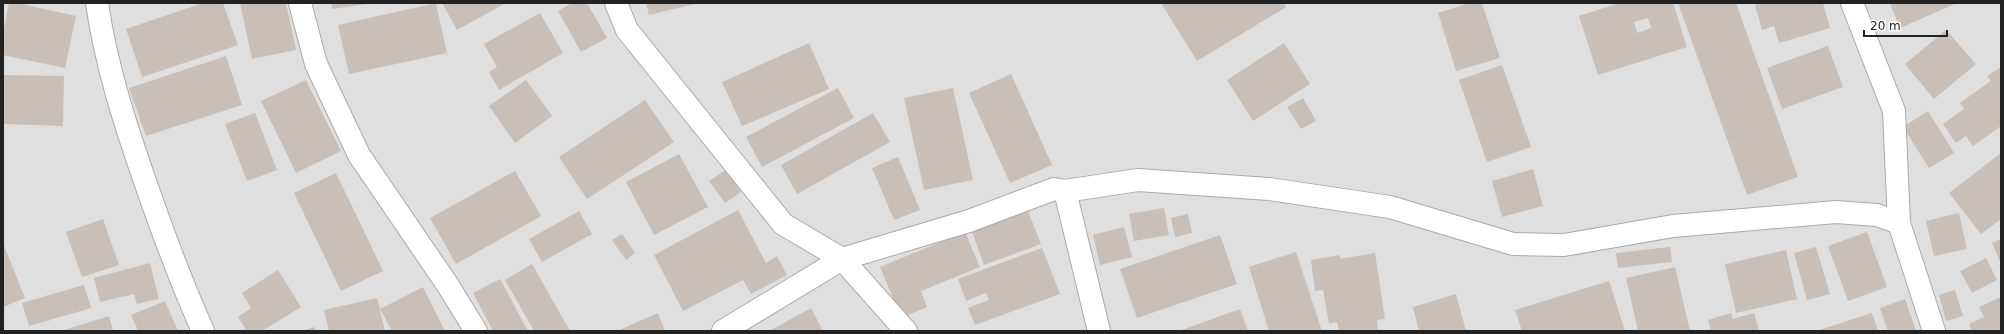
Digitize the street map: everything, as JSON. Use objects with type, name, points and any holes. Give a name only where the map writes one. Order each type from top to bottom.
[{"type":"street","points":[[97,3],[102,38],[137,158],[179,278],[203,331]]},
{"type":"street","points":[[300,3],[316,64],[359,155],[447,284],[476,331]]},
{"type":"street","points":[[616,3],[627,30],[783,224],[842,259],[906,331]]},
{"type":"street","points":[[1852,3],[1894,111],[1899,223],[1934,331]]},
{"type":"street","points":[[724,331],[842,259],[969,221],[1054,190],[1065,191],[1138,180],[1269,189],[1390,207],[1513,244],[1564,245],[1673,226],[1836,212],[1877,215],[1899,223]]},
{"type":"street","points":[[1065,191],[1099,331]]},
{"type":"shaded area","points":[[3,3],[2001,3],[2001,331],[3,331]]},
{"type":"building","points":[[9,3],[17,3],[76,16],[65,68],[3,55],[3,33]]},
{"type":"building","points":[[203,3],[223,3],[238,45],[142,77],[126,29]]},
{"type":"building","points":[[240,3],[286,3],[296,50],[252,59]]},
{"type":"building","points":[[331,3],[367,3],[367,4],[332,9]]},
{"type":"building","points":[[436,3],[447,53],[349,74],[338,25]]},
{"type":"building","points":[[442,3],[506,3],[457,30]]},
{"type":"building","points":[[572,3],[587,3],[607,38],[581,52],[558,11]]},
{"type":"building","points":[[646,3],[694,3],[694,4],[649,15]]},
{"type":"building","points":[[1161,3],[1283,3],[1286,7],[1197,61]]},
{"type":"building","points":[[1469,3],[1482,3],[1500,58],[1456,71],[1438,13]]},
{"type":"building","points":[[1619,3],[1673,3],[1687,47],[1598,75],[1579,16]],"holes":[[[1648,18],[1651,28],[1637,33],[1634,22]]]},
{"type":"building","points":[[1678,3],[1736,3],[1798,177],[1747,195]]},
{"type":"building","points":[[1761,3],[1823,3],[1830,28],[1779,43],[1774,26],[1762,30],[1755,5]]},
{"type":"building","points":[[1890,3],[1957,3],[1900,28]]},
{"type":"building","points":[[540,13],[563,53],[499,90],[489,72],[497,67],[484,44]]},
{"type":"building","points":[[1946,30],[1976,64],[1934,99],[1905,64]]},
{"type":"building","points":[[809,43],[829,89],[742,126],[722,82]]},
{"type":"building","points":[[1284,43],[1310,84],[1253,121],[1227,80]]},
{"type":"building","points":[[1828,46],[1843,87],[1782,109],[1767,68]]},
{"type":"building","points":[[226,56],[242,105],[146,136],[129,88]]},
{"type":"building","points":[[1502,65],[1531,147],[1487,162],[1459,80]]},
{"type":"building","points":[[2001,67],[2001,126],[1973,146],[1966,136],[1956,143],[1943,124],[1964,109],[1960,103],[1991,81],[1987,76]]},
{"type":"building","points":[[1011,74],[1052,165],[1010,183],[969,93]]},
{"type":"building","points":[[3,75],[64,76],[63,126],[3,124]]},
{"type":"building","points":[[306,80],[341,151],[296,173],[261,101]]},
{"type":"building","points":[[526,80],[552,116],[515,143],[489,106]]},
{"type":"building","points":[[838,88],[854,118],[762,167],[746,137]]},
{"type":"building","points":[[953,88],[973,180],[924,190],[904,98]]},
{"type":"building","points":[[1303,98],[1316,121],[1301,129],[1287,107]]},
{"type":"building","points":[[645,100],[674,142],[587,199],[559,157]]},
{"type":"building","points":[[1928,111],[1954,153],[1929,168],[1903,127]]},
{"type":"building","points":[[255,113],[277,170],[247,181],[225,124]]},
{"type":"building","points":[[873,113],[890,142],[797,194],[781,165]]},
{"type":"building","points":[[2001,153],[2001,219],[1981,234],[1949,193]]},
{"type":"building","points":[[679,154],[708,207],[654,235],[626,182]]},
{"type":"building","points":[[898,157],[920,210],[894,220],[872,168]]},
{"type":"building","points":[[1533,169],[1543,206],[1502,217],[1492,181]]},
{"type":"building","points":[[726,170],[741,192],[725,203],[709,181]]},
{"type":"building","points":[[515,171],[541,216],[456,264],[430,218]]},
{"type":"building","points":[[336,173],[383,271],[341,291],[294,193]]},
{"type":"building","points":[[1164,208],[1169,235],[1134,241],[1129,214]]},
{"type":"building","points":[[738,210],[766,263],[777,256],[787,275],[751,294],[743,280],[683,311],[654,255]]},
{"type":"building","points":[[579,211],[592,234],[542,262],[529,239]]},
{"type":"building","points":[[1028,211],[1041,244],[984,265],[972,232]]},
{"type":"building","points":[[1959,213],[1967,249],[1934,256],[1926,221]]},
{"type":"building","points":[[1188,214],[1192,233],[1175,237],[1171,218]]},
{"type":"building","points":[[103,219],[119,265],[82,277],[66,232]]},
{"type":"building","points":[[1124,227],[1132,257],[1100,265],[1093,235]]},
{"type":"building","points":[[965,232],[980,267],[921,291],[927,307],[901,318],[880,267]]},
{"type":"building","points":[[1867,232],[1887,287],[1848,301],[1828,246]]},
{"type":"building","points":[[622,234],[635,253],[626,260],[612,240]]},
{"type":"building","points":[[1220,235],[1237,284],[1137,318],[1120,269]]},
{"type":"building","points":[[2001,239],[2001,264],[1992,243]]},
{"type":"building","points":[[3,243],[25,298],[3,307]]},
{"type":"building","points":[[1670,247],[1672,262],[1618,268],[1616,253]]},
{"type":"building","points":[[1816,247],[1830,294],[1807,300],[1794,253]]},
{"type":"building","points":[[1042,248],[1060,294],[975,325],[968,308],[989,300],[986,293],[966,301],[958,279]]},
{"type":"building","points":[[1786,250],[1797,299],[1736,313],[1725,264]]},
{"type":"building","points":[[1296,252],[1322,331],[1269,331],[1249,267]]},
{"type":"building","points":[[1375,253],[1385,319],[1377,320],[1378,331],[1339,331],[1337,322],[1329,323],[1323,290],[1315,291],[1311,260],[1340,255],[1340,259]]},
{"type":"building","points":[[1986,258],[1997,280],[1972,293],[1960,271]]},
{"type":"building","points":[[150,263],[159,299],[137,304],[134,294],[100,302],[94,278]]},
{"type":"building","points":[[532,264],[570,331],[534,331],[505,280]]},
{"type":"building","points":[[1675,267],[1690,331],[1638,331],[1626,278]]},
{"type":"building","points":[[278,270],[301,307],[262,331],[247,331],[238,317],[251,308],[242,293]]},
{"type":"building","points":[[500,279],[528,331],[493,331],[473,293]]},
{"type":"building","points":[[1609,281],[1625,331],[1522,331],[1515,310]]},
{"type":"building","points":[[84,285],[91,308],[29,326],[22,303]]},
{"type":"building","points":[[423,287],[445,331],[392,331],[380,309]]},
{"type":"building","points":[[1955,290],[1963,316],[1946,321],[1939,295]]},
{"type":"building","points":[[1456,294],[1466,331],[1419,331],[1413,307]]},
{"type":"building","points":[[2001,297],[2001,331],[1972,331],[1969,324],[1984,317],[1979,307]]},
{"type":"building","points":[[377,298],[385,331],[329,331],[324,310]]},
{"type":"building","points":[[1905,299],[1916,331],[1888,331],[1880,308]]},
{"type":"building","points":[[165,301],[178,331],[138,331],[131,315]]},
{"type":"building","points":[[811,308],[823,331],[769,331]]},
{"type":"building","points":[[1240,309],[1248,331],[1179,331]]},
{"type":"building","points":[[658,313],[665,331],[617,331]]},
{"type":"building","points":[[1731,313],[1733,319],[1754,313],[1759,331],[1711,331],[1708,320]]},
{"type":"building","points":[[1872,313],[1878,331],[1816,331]]},
{"type":"building","points":[[109,316],[113,331],[61,331]]},
{"type":"building","points":[[314,327],[316,331],[303,331]]}]
